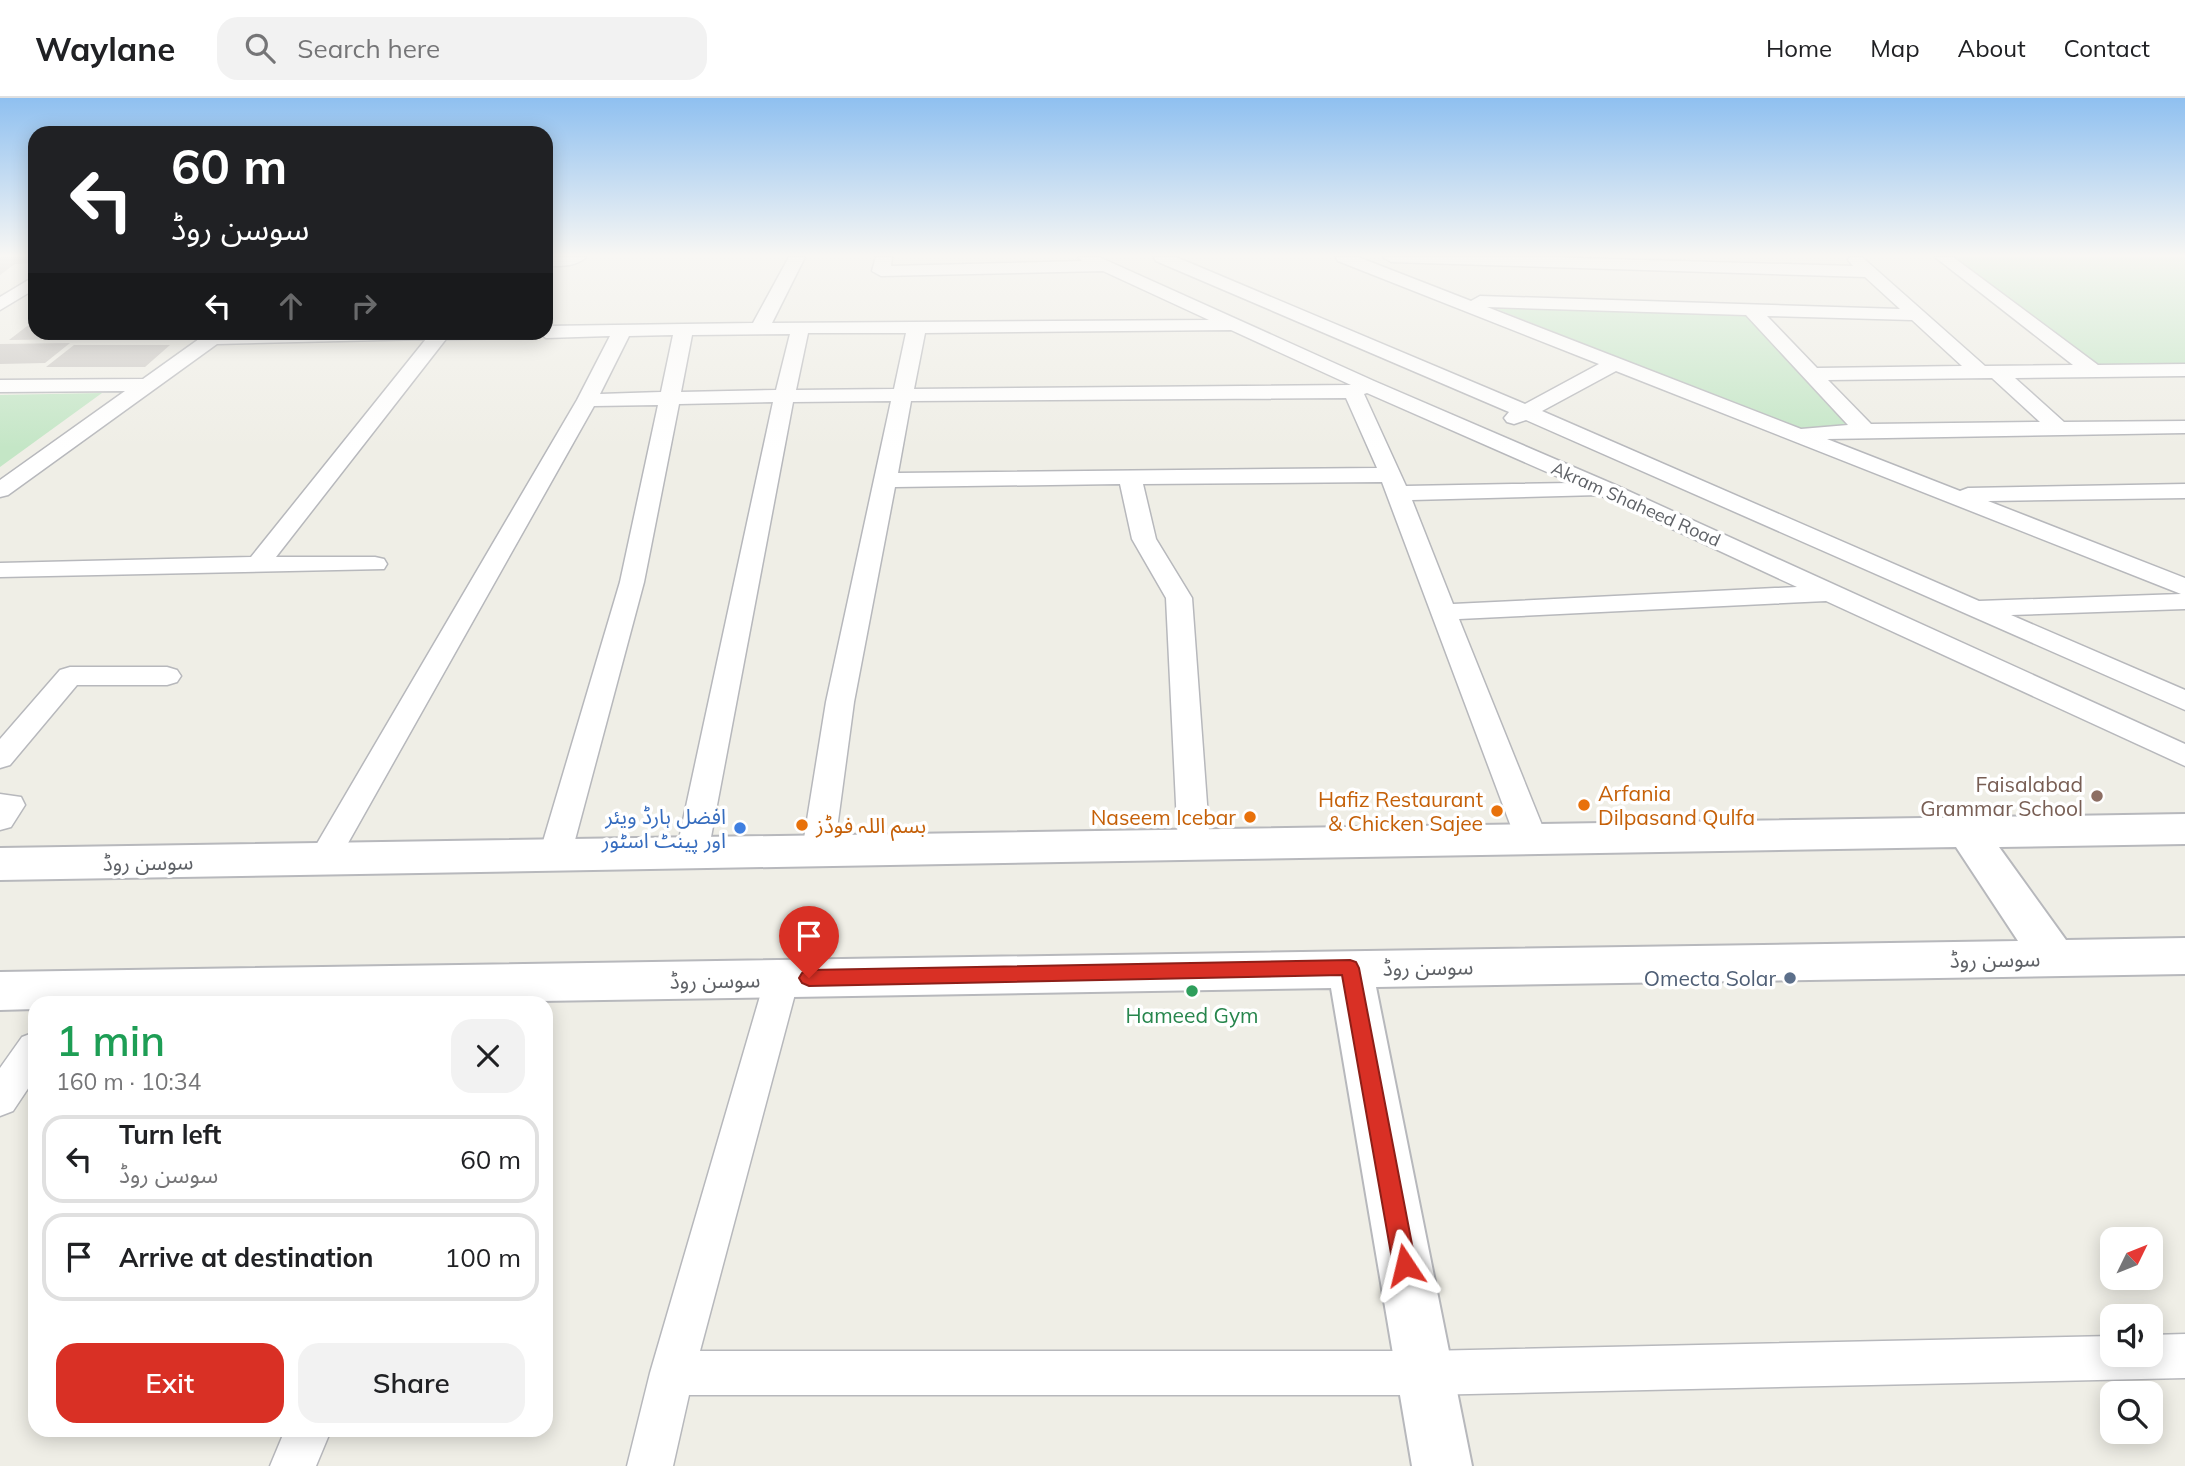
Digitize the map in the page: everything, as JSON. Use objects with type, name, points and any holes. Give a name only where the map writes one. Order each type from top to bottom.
[{"type":"street","points":[[761,327],[764,321]]},
{"type":"street","name":"Akram Shaheed Road","points":[[1227,321],[1360,388],[1605,489],[2185,756]]},
{"type":"street","name":"Akram Shaheed Road","points":[[1312,321],[2185,701]]},
{"type":"street","points":[[1507,321],[2185,587]]},
{"type":"street","points":[[1761,321],[1866,430]]},
{"type":"street","points":[[1924,321],[2060,429]]},
{"type":"street","points":[[2027,321],[2093,371]]},
{"type":"street","points":[[553,332],[761,327],[916,329],[1236,325]]},
{"type":"street","points":[[555,855],[632,582],[684,328]]},
{"type":"street","points":[[692,853],[784,396],[800,329]]},
{"type":"street","points":[[818,851],[840,702],[916,329]]},
{"type":"street","points":[[323,860],[587,400],[623,330]]},
{"type":"street","points":[[0,491],[210,340]]},
{"type":"street","points":[[257,564],[435,340]]},
{"type":"street","points":[[1481,436],[1616,363]]},
{"type":"street","points":[[1812,374],[2185,370]]},
{"type":"street","points":[[0,386],[147,385]]},
{"type":"street","points":[[587,400],[1360,388],[1532,840]]},
{"type":"street","points":[[1798,434],[1866,430],[2185,427]]},
{"type":"street","points":[[886,480],[1130,478],[1605,489]]},
{"type":"street","points":[[1130,478],[1144,540],[1179,598],[1194,845]]},
{"type":"street","points":[[1954,495],[2185,491]]},
{"type":"street","points":[[0,570],[375,564]]},
{"type":"street","points":[[1444,612],[1833,593]]},
{"type":"street","points":[[1974,608],[2185,601]]},
{"type":"street","points":[[0,758],[70,676],[167,676]]},
{"type":"street","points":[[0,805],[10,805],[0,819]]},
{"type":"street","name":"سوسن روڈ","points":[[0,864],[2185,829]]},
{"type":"street","points":[[1967,833],[2054,958]]},
{"type":"street","name":"سوسن روڈ","points":[[209,996],[485,994],[782,979],[2185,956]]},
{"type":"street","points":[[1350,968],[1442,1466]]},
{"type":"street","points":[[650,1466],[672,1373],[782,979]]},
{"type":"street","name":"سوسن روڈ","points":[[0,991],[59,996]]},
{"type":"street","points":[[0,1099],[28,1058]]},
{"type":"street","points":[[672,1373],[1424,1373],[2185,1356]]},
{"type":"street","points":[[293,1466],[305,1437]]},
{"type":"green space","points":[[1526,321],[1755,321],[1855,425],[1796,429]]},
{"type":"green space","points":[[2038,321],[2185,321],[2185,365],[2098,366]]},
{"type":"green space","points":[[102,393],[0,467],[0,395]]},
{"type":"building","points":[[28,325],[28,340],[9,340]]},
{"type":"building","points":[[70,343],[45,363],[0,364],[0,344]]},
{"type":"building","points":[[74,345],[170,345],[145,367],[46,367]]},
{"type":"place","name":"Faisalabad Grammar School","points":[[2097,796]]},
{"type":"place","name":"Arfania Dilpasand Qulfa","points":[[1584,805]]},
{"type":"place","name":"Hafiz Restaurant & Chicken Sajee","points":[[1497,811]]},
{"type":"place","name":"Naseem Icebar","points":[[1250,817]]},
{"type":"place","name":"بسم اللہ فوڈز","points":[[802,825]]},
{"type":"place","name":"افضل ہارڈ ویئر اور پینٹ اسٹور","points":[[740,828]]},
{"type":"place","name":"Omecta Solar","points":[[1790,978]]},
{"type":"place","name":"Hameed Gym","points":[[1192,991]]},
{"type":"route","points":[[809,978],[1350,968],[1405,1265]]}]
